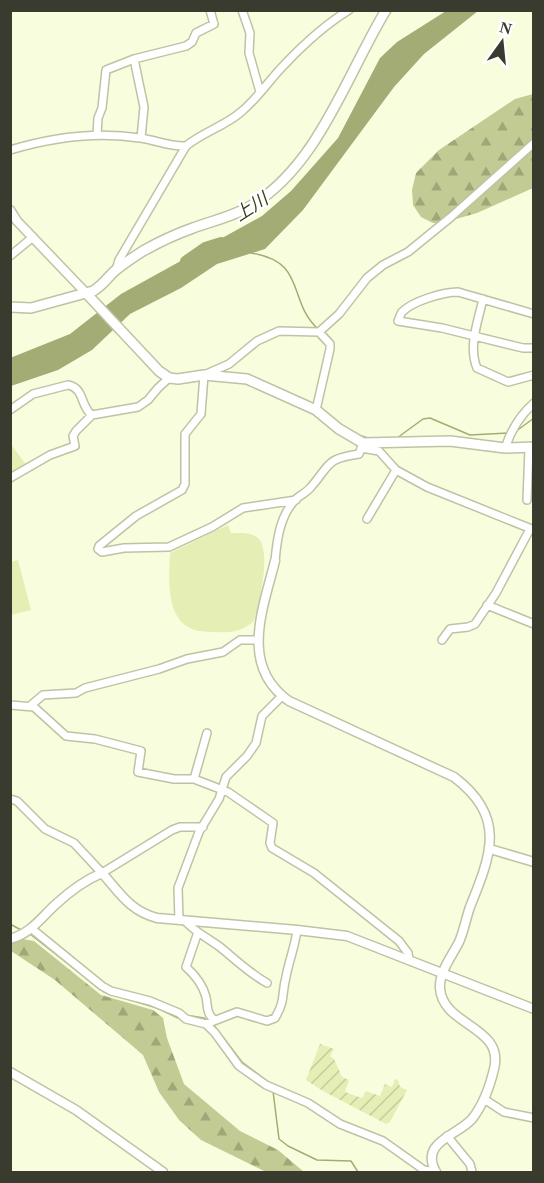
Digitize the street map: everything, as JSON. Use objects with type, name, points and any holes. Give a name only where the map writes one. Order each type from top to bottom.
[{"type":"main road","points":[[10,307],[32,308],[100,287],[116,270],[144,251],[170,238],[249,207],[282,183],[303,158],[319,133],[386,10]]},
{"type":"main road","points":[[86,292],[159,371],[169,378],[204,375],[247,379],[316,410],[362,446],[450,441],[532,447]]},
{"type":"street","points":[[96,135],[102,108],[105,70],[134,59],[186,46],[192,42],[196,33],[214,24],[210,10]]},
{"type":"street","points":[[242,10],[250,33],[249,53],[260,92]]},
{"type":"street","points":[[116,270],[119,260],[186,146],[233,119],[286,63],[328,24],[349,10]]},
{"type":"street","points":[[134,59],[144,107],[141,138]]},
{"type":"street","points":[[10,150],[76,135],[141,138],[177,147],[186,146]]},
{"type":"street","points":[[296,500],[243,508],[212,527],[169,547],[124,548],[102,552],[98,549],[119,528],[182,490],[185,434],[201,414],[204,375],[229,364],[257,341],[279,331],[320,331],[339,314],[367,278],[383,265],[408,252],[534,143]]},
{"type":"street","points":[[10,210],[17,221],[86,292]]},
{"type":"street","points":[[10,256],[33,237]]},
{"type":"street","points":[[534,314],[458,292],[446,292],[402,312],[398,321],[475,335],[523,348],[534,348]]},
{"type":"street","points":[[483,299],[475,335],[473,359],[477,368],[508,382],[534,375]]},
{"type":"street","points":[[316,410],[330,349],[330,344],[320,331]]},
{"type":"street","points":[[10,478],[50,455],[75,446],[73,436],[92,415],[143,404],[169,378]]},
{"type":"street","points":[[10,410],[33,394],[68,385],[74,386],[79,391],[87,412],[92,415]]},
{"type":"street","points":[[506,444],[524,411],[534,403]]},
{"type":"street","points":[[436,1172],[432,1165],[435,1148],[447,1136],[471,1120],[484,1099],[496,1058],[485,1035],[447,1008],[440,989],[443,973],[460,939],[486,867],[490,849],[489,825],[480,803],[454,777],[301,707],[282,696],[270,683],[261,664],[257,640],[281,524],[296,500],[308,491],[331,461],[338,457],[359,454],[362,446],[379,451],[396,470],[451,498],[532,529],[496,593],[475,624],[450,629],[442,640]]},
{"type":"street","points":[[527,500],[532,447]]},
{"type":"street","points":[[367,519],[396,470]]},
{"type":"street","points":[[487,605],[534,624]]},
{"type":"street","points":[[30,706],[43,695],[76,693],[85,688],[159,669],[187,659],[223,652],[240,640],[257,640]]},
{"type":"street","points":[[267,983],[250,974],[182,920],[178,888],[202,827],[219,800],[229,772],[247,756],[256,743],[264,711],[282,696]]},
{"type":"street","points":[[10,705],[34,707],[66,736],[95,739],[141,751],[138,772],[174,779],[194,779],[239,798],[273,823],[270,843],[272,848],[314,873],[399,941],[408,953],[409,959]]},
{"type":"street","points":[[194,779],[207,733]]},
{"type":"street","points":[[10,799],[17,801],[45,829],[74,843],[141,914],[157,918],[347,936],[534,1009]]},
{"type":"street","points":[[10,939],[22,936],[32,929],[55,904],[80,884],[172,830],[180,827],[202,827]]},
{"type":"street","points":[[490,849],[534,862]]},
{"type":"street","points":[[32,929],[111,991],[150,1001],[182,1016],[210,1022],[237,1012],[267,1021],[275,1018],[284,999],[285,978],[295,950],[297,930]]},
{"type":"street","points":[[198,932],[186,967],[196,975],[203,990],[210,1022],[239,1066],[269,1087],[308,1104],[340,1124],[383,1141],[424,1170],[436,1172]]},
{"type":"street","points":[[10,1072],[76,1110],[163,1173]]},
{"type":"street","points":[[484,1099],[504,1112],[534,1118]]},
{"type":"street","points":[[447,1136],[470,1164],[472,1173]]},
{"type":"shaded area","points":[[446,11],[478,11],[424,54],[394,87],[303,210],[265,249],[217,264],[181,288],[130,314],[92,350],[58,370],[11,386],[10,358],[70,334],[121,294],[262,216],[291,191],[338,138],[380,58],[397,42]]},
{"type":"shaded area","points":[[11,444],[29,469],[11,484]]},
{"type":"shaded area","points":[[228,525],[231,533],[252,535],[258,538],[262,545],[263,578],[254,621],[245,628],[231,632],[195,630],[183,624],[173,606],[169,585],[170,553]]},
{"type":"shaded area","points":[[18,560],[31,610],[11,615],[11,562]]},
{"type":"shaded area","points":[[320,1044],[334,1049],[330,1056],[334,1059],[342,1077],[349,1080],[345,1092],[362,1098],[366,1091],[380,1096],[385,1084],[392,1087],[395,1079],[398,1080],[400,1087],[407,1090],[390,1122],[386,1124],[306,1080]]},
{"type":"green space","points":[[533,94],[533,188],[477,213],[442,223],[433,223],[421,217],[413,205],[412,190],[416,173],[439,150],[515,99]]},
{"type":"green space","points":[[11,937],[34,941],[101,995],[153,1010],[163,1018],[167,1038],[184,1084],[240,1131],[278,1150],[304,1172],[266,1172],[201,1140],[179,1120],[159,1092],[143,1055],[55,980],[11,951]]},
{"type":"waterway","name":"上川","points":[[185,261],[205,247],[221,242]]},
{"type":"waterway","points":[[251,253],[269,257],[281,264],[289,273],[302,306],[318,329]]},
{"type":"waterway","points":[[397,438],[423,419],[430,418],[470,435],[508,433]]},
{"type":"waterway","points":[[515,432],[534,418]]},
{"type":"waterway","points":[[358,435],[368,438]]},
{"type":"waterway","points":[[10,924],[23,931]]},
{"type":"waterway","points":[[30,934],[104,992],[180,1017]]},
{"type":"waterway","points":[[185,1015],[204,1018],[208,1021]]},
{"type":"waterway","points":[[212,1023],[242,1062],[271,1084]]},
{"type":"waterway","points":[[273,1091],[279,1139],[317,1160],[351,1161],[358,1172]]}]
